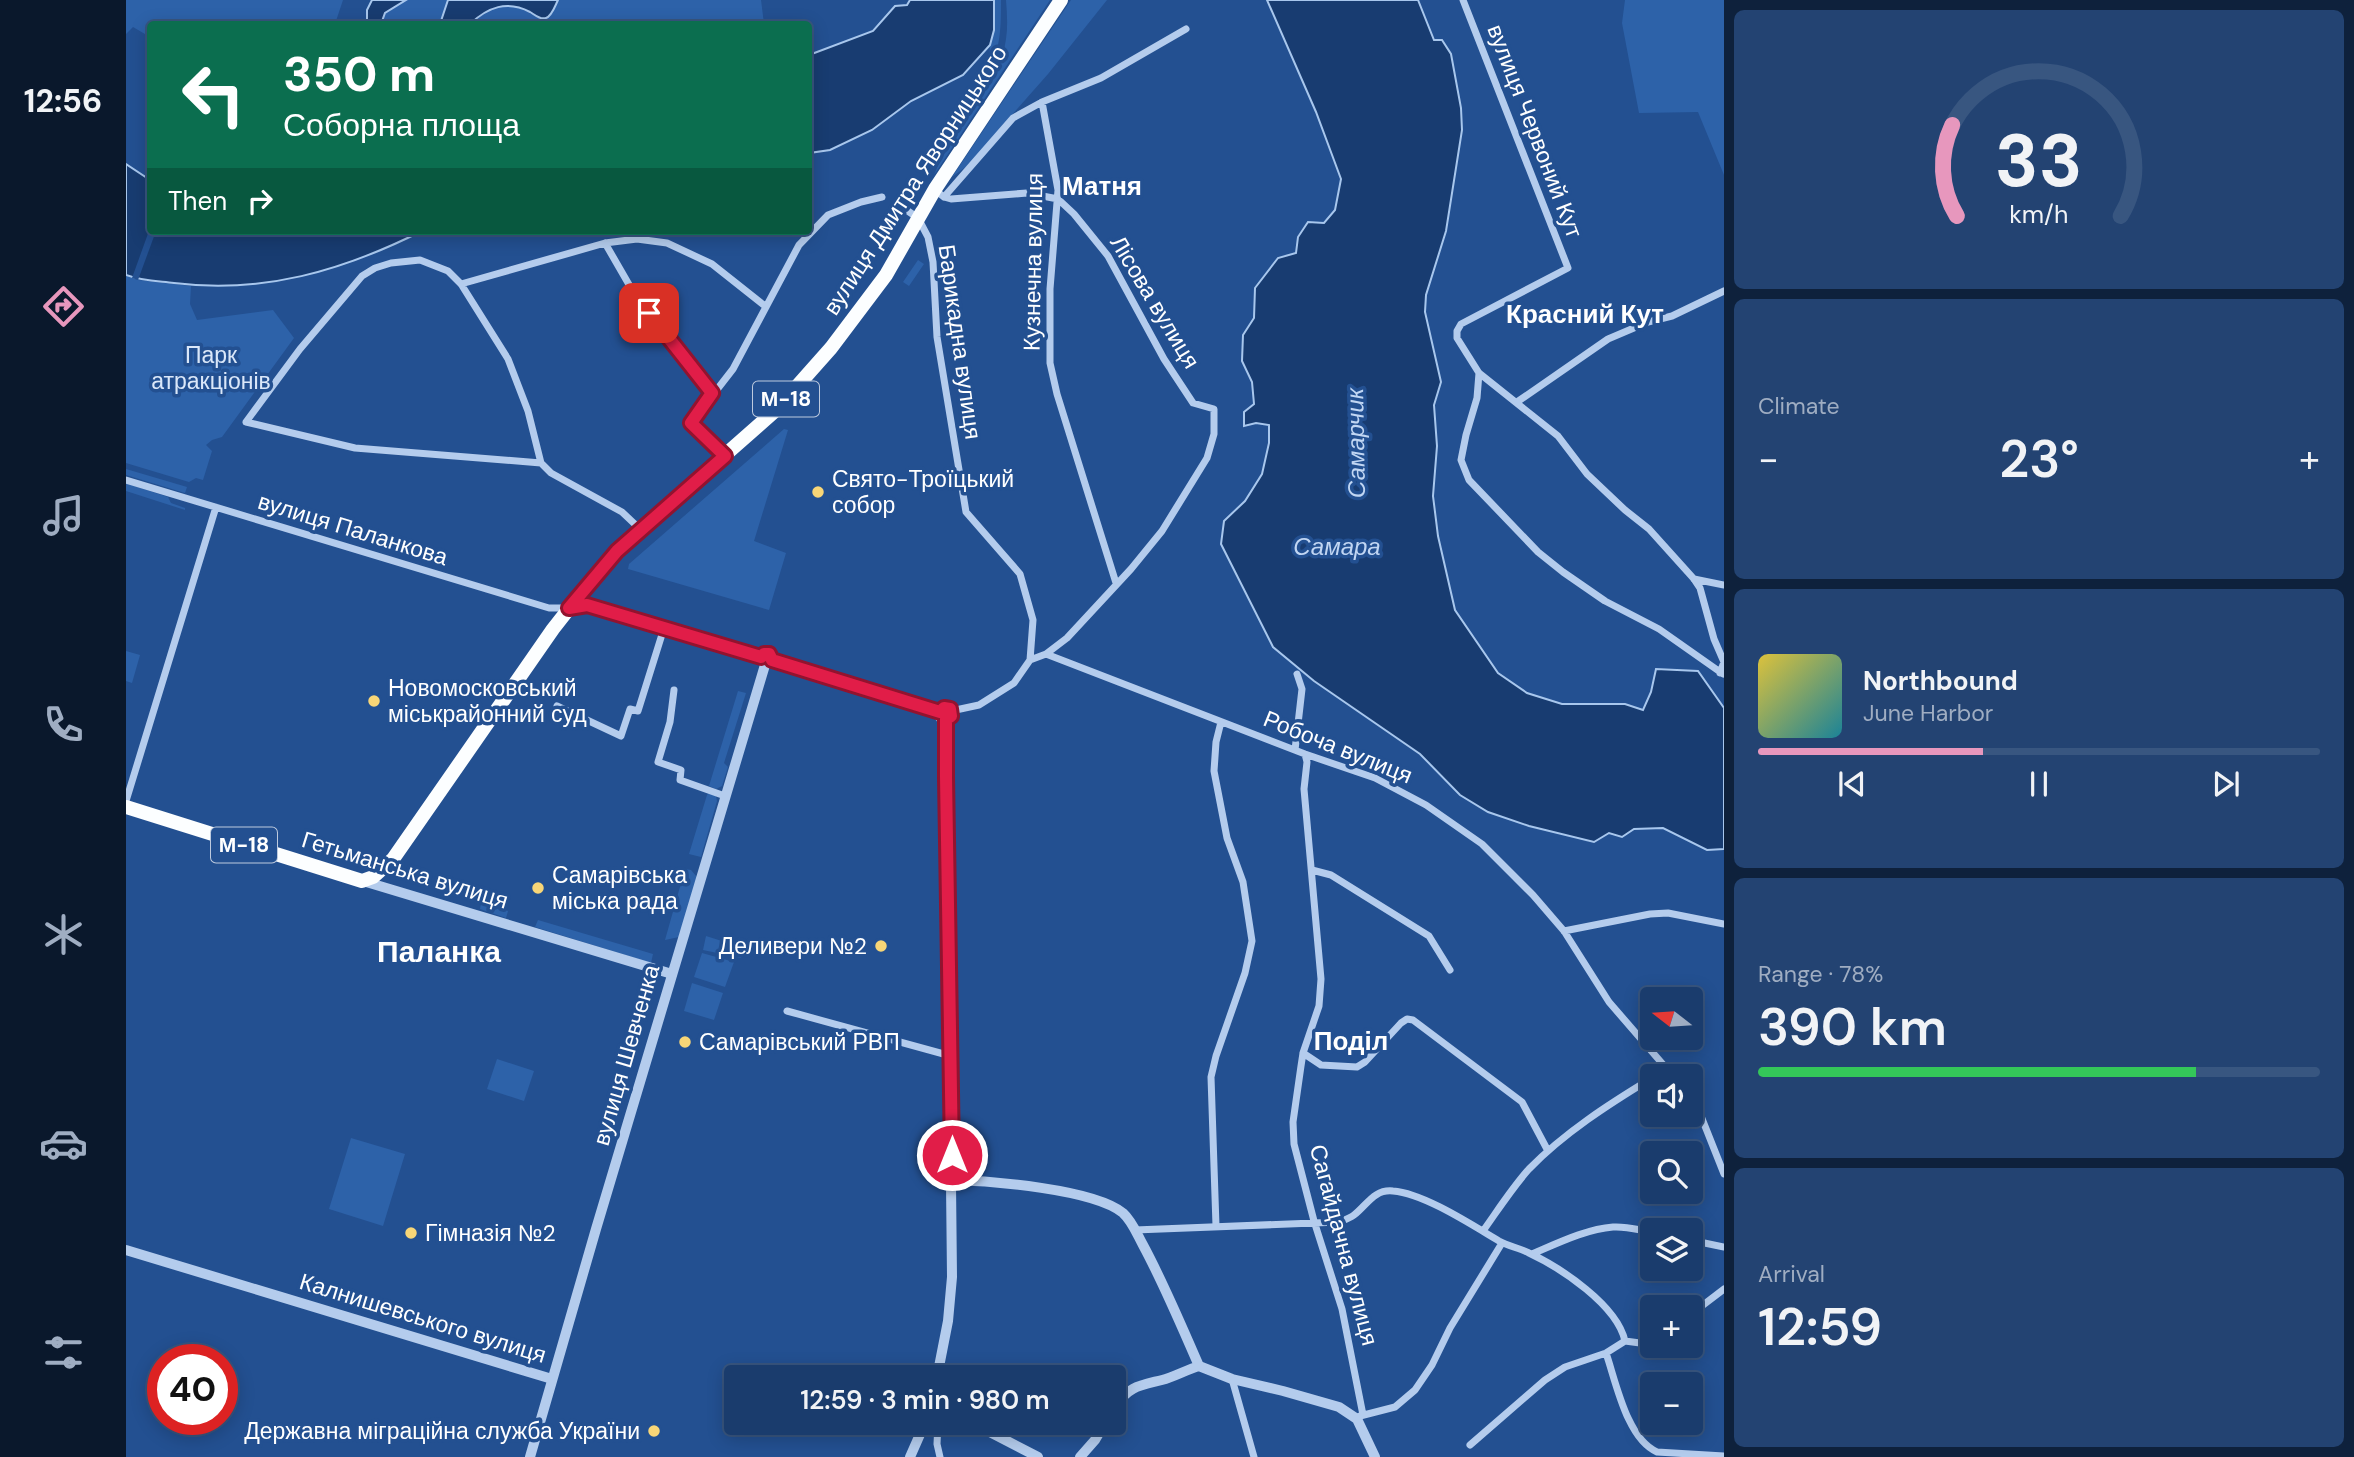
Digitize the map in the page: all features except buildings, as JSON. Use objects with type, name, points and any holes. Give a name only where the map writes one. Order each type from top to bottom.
[{"type":"highway","name":"вулиця Дмитра Яворницького","points":[[362,881],[373,877],[393,859],[569,608],[597,573],[640,530],[776,410],[831,348],[886,275],[918,218],[939,193],[1061,0]]},
{"type":"highway","name":"Гетьманська вулиця","points":[[126,807],[362,881]]},
{"type":"street","name":"вулиця Червоний Кут","points":[[1463,0],[1568,268],[1461,324],[1457,338],[1479,373],[1558,436],[1587,474],[1649,529],[1694,579],[1700,588],[1714,639],[1724,662],[1722,674],[1659,629],[1605,601],[1563,572],[1538,552],[1469,480],[1461,460],[1477,398],[1479,373]]},
{"type":"street","points":[[1058,200],[1027,193],[951,199],[939,193],[1013,118],[1042,102],[1101,78],[1186,29]]},
{"type":"street","name":"Кузнечна вулиця","points":[[1042,102],[1056,170],[1058,200],[1050,289],[1050,363],[1057,394],[1116,583]]},
{"type":"street","points":[[812,232],[828,215],[860,202],[882,197]]},
{"type":"street","name":"Лісова вулиця","points":[[1058,200],[1108,256],[1164,359],[1193,403],[1214,409],[1214,435],[1206,458],[1162,531],[1116,583]]},
{"type":"street","points":[[896,206],[918,218]]},
{"type":"street","name":"Барикадна вулиця","points":[[918,218],[928,237],[933,262],[937,337],[966,512],[1020,574],[1033,620],[1030,660]]},
{"type":"street","points":[[725,456],[691,423],[733,369],[799,245],[809,235]]},
{"type":"street","points":[[461,284],[605,243],[637,239],[667,243],[712,264],[765,306]]},
{"type":"street","points":[[605,243],[635,295],[712,393]]},
{"type":"street","points":[[541,463],[355,448],[246,422],[300,349],[362,276],[391,263],[421,260],[448,271],[461,284],[508,359],[528,411],[541,463],[551,473],[622,512],[640,530]]},
{"type":"street","points":[[1517,402],[1608,339],[1648,321],[1672,316],[1724,291]]},
{"type":"street","name":"вулиця Паланкова","points":[[126,480],[549,608],[569,608]]},
{"type":"street","points":[[126,801],[216,507]]},
{"type":"street","points":[[1694,579],[1724,585]]},
{"type":"street","points":[[569,608],[587,605],[946,714],[979,705],[1014,683],[1030,660],[1046,654],[1067,638],[1116,583]]},
{"type":"street","points":[[557,706],[621,736],[630,709],[638,711],[664,628]]},
{"type":"street","name":"Робоча вулиця","points":[[1046,654],[1305,754],[1375,778],[1426,805],[1482,844],[1510,871],[1564,931],[1609,1002],[1662,1064]]},
{"type":"street","name":"вулиця Шевченка","points":[[530,1457],[766,661]]},
{"type":"street","points":[[1295,750],[1302,689],[1297,674]]},
{"type":"street","points":[[674,690],[670,722],[658,762],[681,771],[680,780],[725,796]]},
{"type":"street","points":[[939,1365],[951,1300],[946,714]]},
{"type":"street","points":[[1216,1226],[1211,1077],[1245,974],[1252,941],[1243,882],[1227,838],[1214,771],[1215,749],[1221,722]]},
{"type":"street","name":"Сагайдачна вулиця","points":[[1305,754],[1307,762],[1304,789],[1321,979],[1319,1006],[1303,1053],[1293,1122],[1294,1144],[1314,1221],[1342,1310],[1360,1417],[1375,1457]]},
{"type":"street","points":[[1312,870],[1331,875],[1429,936],[1450,970]]},
{"type":"street","name":"Гетьманська вулиця","points":[[362,881],[672,974]]},
{"type":"street","points":[[1564,931],[1668,913],[1724,924]]},
{"type":"street","points":[[787,1011],[951,1056]]},
{"type":"street","points":[[1303,1053],[1321,1065],[1357,1068],[1401,1023],[1407,1019],[1413,1020],[1522,1102],[1548,1151]]},
{"type":"street","points":[[1483,1231],[1527,1171],[1548,1151],[1640,1086]]},
{"type":"street","points":[[1703,1121],[1724,1174]]},
{"type":"street","points":[[952,1180],[1008,1182],[1089,1199],[1120,1211],[1135,1230],[1199,1366]]},
{"type":"street","points":[[1135,1230],[1339,1222],[1354,1216],[1376,1194],[1392,1191],[1410,1195],[1445,1210],[1502,1243],[1532,1254],[1568,1276],[1595,1296],[1616,1322],[1625,1341]]},
{"type":"street","points":[[1532,1254],[1611,1227],[1640,1229]]},
{"type":"street","points":[[1126,1392],[1140,1384],[1163,1380],[1199,1366],[1232,1379],[1283,1391],[1360,1417],[1395,1407],[1415,1390],[1432,1366],[1450,1328],[1502,1243]]},
{"type":"street","points":[[1703,1243],[1724,1247]]},
{"type":"street","name":"Калнишевського вулиця","points":[[126,1250],[552,1379]]},
{"type":"street","points":[[1703,1305],[1724,1289]]},
{"type":"street","points":[[1470,1446],[1545,1380],[1565,1367],[1606,1353],[1625,1341],[1640,1343]]},
{"type":"street","points":[[1606,1353],[1630,1423],[1647,1447],[1657,1452],[1724,1456]]},
{"type":"street","points":[[1232,1379],[1254,1457]]},
{"type":"street","points":[[910,1457],[921,1435]]},
{"type":"street","points":[[937,1435],[940,1457]]},
{"type":"street","points":[[996,1435],[1038,1457]]},
{"type":"street","points":[[1080,1457],[1098,1435]]},
{"type":"green space","points":[[126,0],[343,0],[336,21],[147,21],[147,35],[133,27],[126,34]]},
{"type":"green space","points":[[406,0],[448,0],[441,21],[382,21],[385,13]]},
{"type":"green space","points":[[558,0],[761,0],[764,21],[473,21],[496,7],[504,6],[521,9],[540,19],[551,15]]},
{"type":"green space","points":[[994,0],[1001,0],[1000,28],[996,53],[989,71],[990,45],[994,30]]},
{"type":"green space","points":[[1006,0],[1050,0],[934,175],[986,90],[1002,55],[1007,29]]},
{"type":"green space","points":[[1071,0],[1107,0],[1048,74],[967,166],[952,177]]},
{"type":"green space","points":[[1625,0],[1724,0],[1724,175],[1698,112],[1639,113],[1622,23]]},
{"type":"green space","points":[[918,260],[924,264],[909,286],[903,282]]},
{"type":"green space","name":"Парк атракціонів","points":[[126,275],[138,280],[191,286],[190,304],[197,320],[273,310],[294,338],[222,437],[206,445],[212,451],[203,480],[196,478],[189,482],[126,463]]},
{"type":"green space","points":[[784,429],[788,430],[754,541],[786,553],[769,610],[628,569],[629,564]]},
{"type":"green space","points":[[126,469],[187,487],[185,493],[126,475]]},
{"type":"green space","points":[[126,483],[168,497],[171,503],[185,510],[126,491]]},
{"type":"green space","points":[[126,651],[140,655],[132,683],[126,681]]},
{"type":"green space","points":[[738,691],[746,693],[724,763],[728,767],[722,786],[716,789],[709,786]]},
{"type":"green space","points":[[709,793],[716,796],[717,801],[701,857],[689,854]]},
{"type":"green space","points":[[685,869],[691,870],[697,877],[679,937],[665,940]]},
{"type":"green space","points":[[481,903],[508,911],[506,918],[480,909]]},
{"type":"green space","points":[[538,920],[653,954],[651,963],[535,927]]},
{"type":"green space","points":[[706,936],[744,948],[741,958],[703,950]]},
{"type":"green space","points":[[702,953],[734,962],[725,987],[694,977]]},
{"type":"green space","points":[[692,983],[723,993],[714,1020],[684,1011]]},
{"type":"green space","points":[[497,1059],[534,1071],[524,1101],[487,1089]]},
{"type":"green space","points":[[351,1138],[405,1154],[383,1226],[329,1209]]},
{"type":"water","points":[[372,0],[406,0],[385,13],[382,21],[367,21],[367,10]]},
{"type":"water","points":[[448,0],[558,0],[552,13],[546,18],[540,18],[522,8],[506,6],[484,13],[474,21],[441,21]]},
{"type":"water","points":[[910,0],[994,0],[994,30],[990,45],[963,75],[911,101],[872,130],[830,150],[812,153],[812,54],[873,31],[895,6],[907,5]]},
{"type":"water","name":"Самара","points":[[1267,0],[1418,0],[1434,40],[1442,40],[1451,54],[1461,108],[1462,130],[1446,231],[1426,295],[1425,312],[1441,382],[1434,405],[1437,446],[1433,496],[1438,536],[1455,610],[1498,673],[1527,693],[1562,704],[1625,704],[1643,710],[1651,692],[1656,669],[1698,671],[1724,708],[1724,849],[1707,850],[1663,828],[1634,829],[1622,837],[1609,833],[1594,842],[1529,826],[1488,812],[1460,795],[1420,754],[1314,681],[1273,647],[1221,544],[1224,521],[1245,501],[1262,474],[1269,443],[1269,425],[1256,423],[1244,426],[1244,412],[1254,404],[1252,382],[1242,361],[1243,335],[1254,318],[1255,288],[1278,258],[1296,253],[1298,237],[1308,222],[1324,223],[1335,210],[1341,179],[1316,112]]},
{"type":"water","points":[[126,164],[147,178],[147,235],[413,235],[332,268],[270,282],[207,286],[138,279],[126,275]]},
{"type":"pier","points":[[147,235],[155,235],[138,280],[132,278]]},
{"type":"place","name":"Свято-Троїцький собор","points":[[818,492]]},
{"type":"place","name":"Новомосковський міськрайонний суд","points":[[374,701]]},
{"type":"place","name":"Самарівська міська рада","points":[[538,888]]},
{"type":"place","name":"Деливери №2","points":[[881,946]]},
{"type":"place","name":"Самарівський РВП","points":[[685,1042]]},
{"type":"place","name":"Гімназія №2","points":[[411,1233]]},
{"type":"place","name":"Державна міграційна служба України","points":[[654,1431]]},
{"type":"district","name":"Матня","points":[[1102,186]]},
{"type":"district","name":"Красний Кут","points":[[1585,314]]},
{"type":"district","name":"Паланка","points":[[439,952]]},
{"type":"district","name":"Поділ","points":[[1351,1041]]},
{"type":"route","points":[[649,313],[712,393],[691,423],[725,456],[617,551],[569,608],[587,605],[761,657],[767,653],[772,656],[772,660],[940,712],[944,708],[950,709],[951,716],[946,719],[946,777],[952,1155]]},
{"type":"water label","name":"Самарчик","points":[[1356,443]]}]
